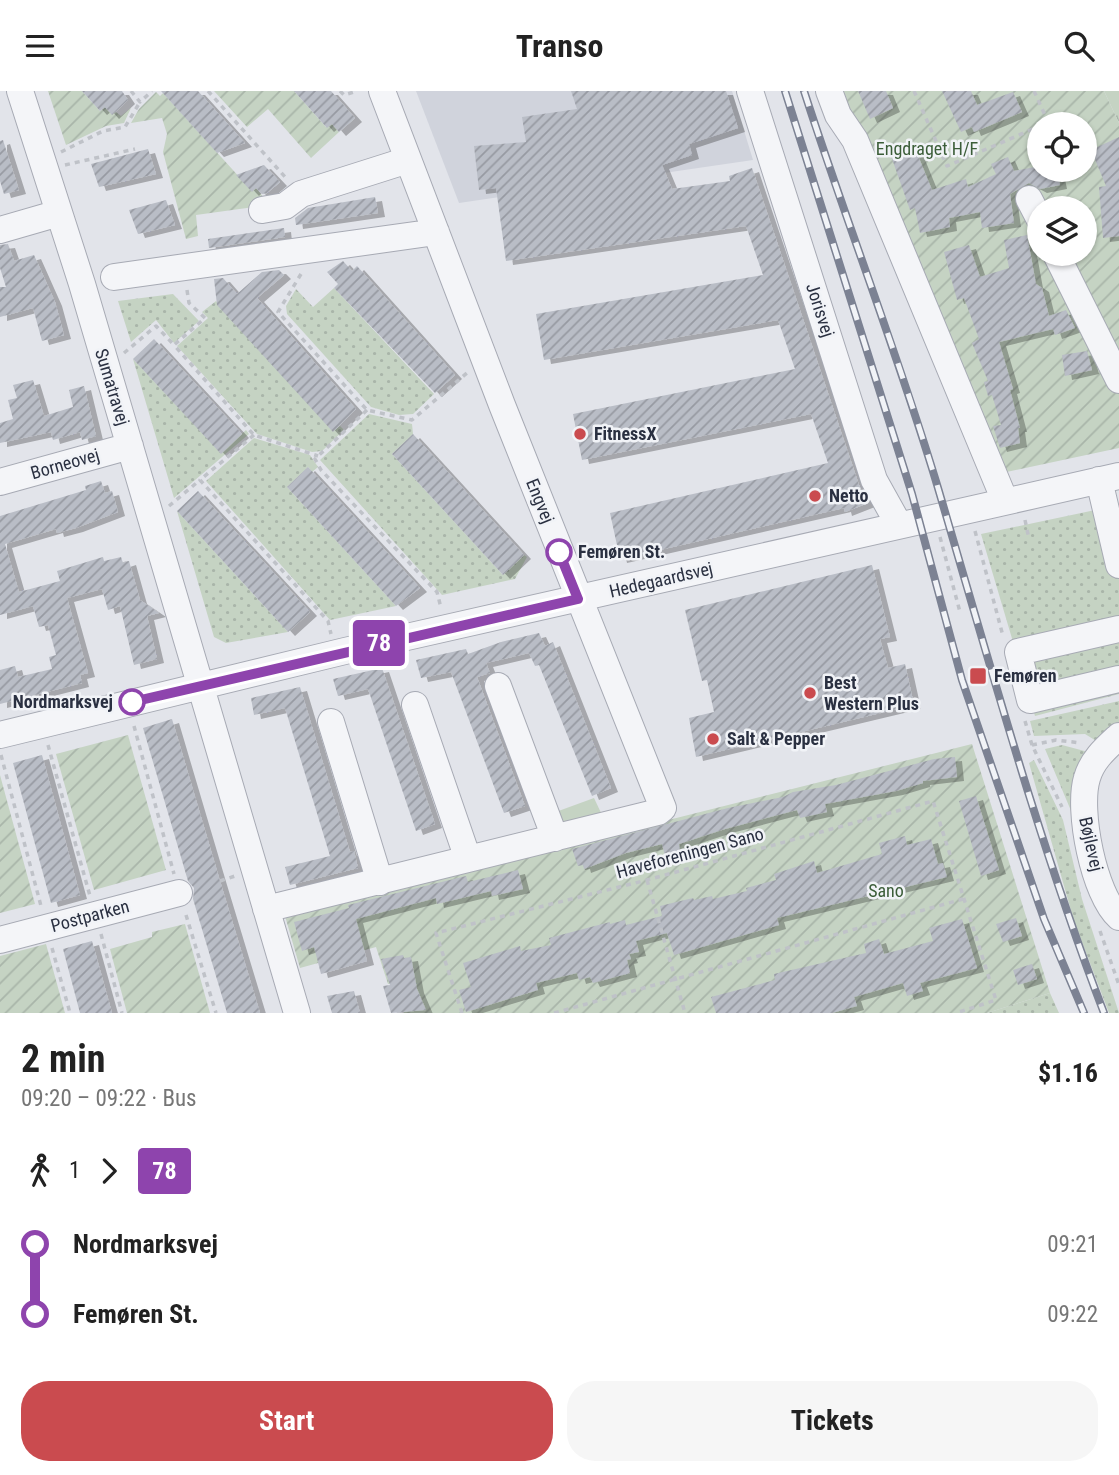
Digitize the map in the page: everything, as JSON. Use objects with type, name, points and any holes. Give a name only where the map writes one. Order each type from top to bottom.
[{"type":"street","name":"Sumatravej","points":[[20,91],[107,368],[201,685]]},
{"type":"street","name":"Engvej","points":[[382,91],[487,367],[663,808],[658,812],[555,838]]},
{"type":"street","name":"Jorisvej","points":[[750,91],[874,480],[899,525]]},
{"type":"street","points":[[829,91],[838,115],[855,140],[1005,501]]},
{"type":"street","points":[[262,210],[285,206],[301,194],[408,160]]},
{"type":"street","points":[[0,230],[59,213]]},
{"type":"street","points":[[114,278],[436,232]]},
{"type":"street","points":[[1062,266],[1119,380]]},
{"type":"street","name":"Borneovej","points":[[0,482],[130,446]]},
{"type":"street","points":[[1109,478],[1119,565]]},
{"type":"street","name":"Hedegaardsvej","points":[[0,736],[336,653],[1109,478]]},
{"type":"street","points":[[1119,629],[1018,652],[1030,700],[1119,679]]},
{"type":"street","points":[[201,685],[297,1013]]},
{"type":"street","points":[[266,909],[555,838],[498,686]]},
{"type":"street","points":[[415,705],[468,859]]},
{"type":"street","points":[[331,722],[380,882]]},
{"type":"street","name":"Bøjlevej","points":[[1107,918],[1114,912],[1087,846],[1082,806],[1087,778],[1100,753],[1119,736]]},
{"type":"street","name":"Bøjlevej","points":[[1119,759],[1105,783],[1098,810],[1107,855],[1119,881]]},
{"type":"street","name":"Postparken","points":[[0,940],[179,893]]},
{"type":"path","points":[[131,91],[141,102]]},
{"type":"path","points":[[44,165],[103,131],[125,127],[141,102],[152,91]]},
{"type":"path","points":[[208,91],[301,194]]},
{"type":"path","points":[[340,91],[344,95],[357,91]]},
{"type":"path","points":[[914,91],[947,166],[1027,131]]},
{"type":"path","points":[[1034,91],[1044,112]]},
{"type":"path","points":[[44,165],[135,149]]},
{"type":"path","points":[[316,249],[278,312],[367,411],[411,420],[463,374],[487,367]]},
{"type":"path","points":[[174,345],[205,318],[189,303],[184,267]]},
{"type":"path","points":[[107,368],[156,326],[254,435],[318,456]]},
{"type":"path","points":[[367,411],[315,459],[321,470],[437,592],[446,628]]},
{"type":"path","points":[[152,520],[254,435]]},
{"type":"path","points":[[200,480],[328,621],[336,653]]},
{"type":"path","points":[[970,509],[1004,641]]},
{"type":"path","points":[[943,549],[960,612]]},
{"type":"path","points":[[128,703],[179,893],[216,1013]]},
{"type":"path","points":[[1025,719],[1032,745],[1062,807]]},
{"type":"path","points":[[42,725],[122,1013]]},
{"type":"path","points":[[0,749],[70,1013]]},
{"type":"path","name":"Haveforeningen Sano","points":[[462,1013],[436,933],[647,880],[933,801],[996,1000],[956,1013]]},
{"type":"path","points":[[647,880],[685,1013]]},
{"type":"path","points":[[554,1013],[963,899]]},
{"type":"path","points":[[1107,918],[1119,985]]},
{"type":"shaded area","points":[[416,91],[732,91],[753,160],[459,203]]},
{"type":"green space","points":[[48,91],[82,91],[100,111],[105,107],[112,114],[116,112],[121,116],[131,108],[124,123],[106,126],[66,145]]},
{"type":"green space","points":[[214,91],[294,91],[326,127],[332,124],[339,132],[311,158],[268,109],[247,127]]},
{"type":"green space","name":"Engdraget H/F","points":[[828,91],[1104,91],[1119,123],[1119,448],[1002,473]]},
{"type":"green space","points":[[1104,91],[1119,91],[1119,123]]},
{"type":"green space","points":[[156,92],[160,96],[163,93],[252,191],[256,188],[264,198],[254,207],[196,215],[198,236],[186,239],[163,152],[167,134],[162,118],[131,123],[139,109]]},
{"type":"green space","points":[[334,288],[434,394],[413,414],[399,415],[371,407],[287,314],[286,306],[296,289],[313,307]]},
{"type":"green space","points":[[173,294],[199,321],[174,343],[156,320],[131,342],[118,301]]},
{"type":"green space","points":[[216,301],[333,431],[340,426],[344,430],[322,451],[312,452],[257,434],[177,346],[208,318],[202,312]]},
{"type":"green space","points":[[133,359],[221,453],[246,430],[249,434],[174,498]]},
{"type":"green space","points":[[369,414],[412,424],[413,434],[392,454],[503,575],[524,555],[527,557],[515,579],[442,595],[320,460]]},
{"type":"green space","points":[[254,438],[310,455],[318,467],[312,472],[308,467],[287,487],[396,606],[330,620],[206,481]]},
{"type":"green space","points":[[1119,505],[1119,694],[1035,716],[981,534]]},
{"type":"green space","points":[[177,511],[288,632],[226,643],[214,637]]},
{"type":"green space","points":[[1119,701],[1119,725],[1098,742],[1085,734],[1034,736],[1030,721]]},
{"type":"green space","points":[[128,735],[166,870],[94,890],[56,754]]},
{"type":"green space","name":"Sano","points":[[972,744],[1050,993],[987,1013],[404,1013],[395,983],[388,984],[376,947],[300,968],[285,916]]},
{"type":"green space","points":[[1062,745],[1092,753],[1077,825],[1045,749]]},
{"type":"green space","points":[[1034,760],[1063,820],[1082,899],[1119,1013],[1109,1013],[1074,921],[1029,763]]},
{"type":"green space","points":[[0,775],[35,904],[0,913]]},
{"type":"green space","points":[[594,798],[603,817],[558,827],[553,813]]},
{"type":"green space","points":[[185,924],[210,1013],[127,1013],[110,949],[152,937],[152,932]]},
{"type":"green space","points":[[46,944],[65,1013],[0,1013],[0,956]]},
{"type":"green space","points":[[1050,993],[1059,1013],[987,1013]]},
{"type":"building","points":[[82,91],[122,91],[128,100],[112,115],[105,107],[100,111]]},
{"type":"building","points":[[161,91],[198,91],[245,143],[217,153]]},
{"type":"building","points":[[294,91],[331,91],[355,118],[339,132],[332,124],[327,128]]},
{"type":"building","points":[[571,91],[726,91],[738,128],[689,144],[692,155],[662,165],[672,189],[730,181],[729,176],[752,168],[859,485],[868,503],[845,512],[844,508],[620,559],[610,513],[828,463],[811,414],[582,460],[573,414],[795,369],[778,320],[544,360],[536,314],[763,275],[746,226],[506,261],[496,188],[479,190],[474,146],[526,142],[522,117],[577,109]]},
{"type":"building","points":[[858,91],[886,91],[893,108],[870,119]]},
{"type":"building","points":[[942,91],[971,91],[977,105],[1013,92],[1022,112],[974,132],[972,127],[961,132]]},
{"type":"building","points":[[1119,137],[1119,236],[1103,238],[1099,187],[1106,186],[1097,164],[1097,147]]},
{"type":"building","points":[[3,140],[19,190],[4,194],[0,181],[0,141]]},
{"type":"building","points":[[914,146],[932,190],[966,179],[968,187],[996,174],[991,164],[1008,157],[1014,171],[1027,168],[1027,182],[1059,182],[1060,185],[1040,189],[1029,183],[1010,194],[1014,223],[982,228],[980,212],[949,218],[950,227],[920,233],[915,208],[910,210],[891,156]]},
{"type":"building","points":[[148,149],[156,174],[99,187],[91,164]]},
{"type":"building","points":[[264,165],[280,182],[267,193],[262,194],[256,188],[252,192],[236,175]]},
{"type":"building","points":[[375,197],[378,213],[296,225],[295,218],[308,208]]},
{"type":"building","points":[[166,200],[175,225],[138,234],[129,210]]},
{"type":"building","points":[[284,228],[285,237],[209,248],[208,239]]},
{"type":"building","points":[[1027,235],[1027,266],[1033,266],[1036,284],[1042,288],[1049,316],[1066,310],[1075,328],[1055,335],[1053,329],[999,342],[1013,389],[1010,390],[1020,428],[1020,443],[1000,448],[993,426],[1001,425],[992,395],[988,396],[984,382],[988,381],[972,343],[979,339],[964,298],[957,300],[944,252],[969,245],[980,277],[1009,268],[1004,240]]},
{"type":"building","points":[[8,244],[14,261],[34,255],[55,302],[64,335],[42,341],[33,308],[0,317],[0,287],[6,287],[0,268],[0,245]]},
{"type":"building","points":[[343,261],[352,271],[357,266],[455,375],[435,393],[334,288],[338,284],[327,272]]},
{"type":"building","points":[[279,270],[284,275],[257,298],[356,409],[333,432],[217,305],[214,279],[223,278],[237,294],[262,272]]},
{"type":"building","points":[[154,339],[242,434],[221,454],[133,359]]},
{"type":"building","points":[[1087,351],[1092,370],[1065,376],[1062,355]]},
{"type":"building","points":[[33,380],[44,416],[73,407],[69,390],[84,386],[96,436],[82,440],[80,432],[53,440],[51,432],[0,443],[0,423],[13,419],[8,400],[17,398],[13,385]]},
{"type":"building","points":[[413,434],[524,555],[503,575],[392,454]]},
{"type":"building","points":[[308,467],[420,588],[396,606],[287,487]]},
{"type":"building","points":[[101,481],[105,493],[112,491],[118,512],[76,528],[57,533],[56,529],[5,544],[19,592],[60,581],[57,571],[103,557],[104,561],[121,557],[123,563],[129,561],[140,600],[159,613],[147,616],[157,659],[134,665],[120,606],[108,610],[102,589],[67,598],[88,673],[80,675],[82,683],[0,704],[0,670],[15,666],[18,677],[52,669],[49,657],[56,655],[48,625],[39,627],[33,606],[0,615],[0,516],[86,490],[85,486]]},
{"type":"building","points":[[198,491],[310,612],[288,632],[177,511]]},
{"type":"building","points":[[872,565],[890,637],[880,639],[888,668],[905,664],[914,705],[696,757],[689,718],[714,712],[707,680],[702,681],[685,610]]},
{"type":"building","points":[[539,633],[545,646],[553,642],[611,788],[592,796],[539,665],[535,666],[529,653],[486,663],[490,673],[477,677],[525,806],[504,813],[451,672],[421,678],[416,660],[466,649],[468,654],[501,642]]},
{"type":"building","points":[[382,668],[435,824],[416,831],[368,689],[338,696],[333,679]]},
{"type":"building","points":[[300,687],[350,852],[354,851],[358,868],[290,885],[285,867],[330,856],[285,708],[254,715],[251,698]]},
{"type":"building","points":[[172,719],[260,1013],[227,1013],[193,899],[194,888],[188,881],[143,728]]},
{"type":"building","points":[[42,755],[80,895],[51,903],[13,763]]},
{"type":"building","points":[[955,757],[957,777],[923,781],[896,791],[825,804],[827,812],[800,818],[797,810],[725,829],[679,844],[680,852],[665,856],[662,844],[626,853],[584,869],[583,865],[578,866],[572,849],[728,808],[783,797],[793,792],[836,785],[934,759]]},
{"type":"building","points":[[976,796],[999,870],[981,876],[959,801]]},
{"type":"building","points":[[905,836],[907,845],[931,839],[938,864],[943,863],[947,877],[777,918],[779,925],[674,955],[667,933],[636,941],[639,952],[629,954],[631,959],[627,960],[630,973],[593,983],[590,977],[579,980],[577,973],[536,983],[538,990],[466,1012],[459,990],[471,987],[463,963],[520,946],[521,951],[551,945],[549,938],[610,922],[625,920],[626,925],[662,916],[660,906],[693,898],[712,896],[713,899],[747,891],[746,888],[776,880],[774,874],[814,861],[817,873],[882,854],[879,843]]},
{"type":"building","points":[[518,870],[523,889],[492,896],[491,891],[437,904],[436,898],[356,919],[367,961],[321,974],[314,947],[302,951],[294,922],[349,908],[348,905],[466,876],[468,882]]},
{"type":"building","points":[[1016,918],[1022,936],[1003,942],[996,924]]},
{"type":"building","points":[[962,919],[977,968],[920,983],[923,991],[907,996],[903,983],[854,997],[857,1006],[832,1013],[716,1013],[711,997],[775,980],[774,974],[866,953],[864,944],[879,939],[884,954],[933,941],[929,928]]},
{"type":"building","points":[[92,941],[112,1013],[80,1013],[63,949]]},
{"type":"building","points":[[403,955],[404,958],[411,957],[417,989],[426,1010],[391,1013],[383,986],[390,985],[381,959]]},
{"type":"building","points":[[1032,964],[1037,979],[1018,985],[1013,970]]},
{"type":"building","points":[[354,991],[360,1013],[332,1013],[327,996]]},
{"type":"railway","points":[[785,91],[912,494],[962,680],[1044,919],[1084,1013]]},
{"type":"railway","points":[[804,91],[923,438],[1036,818],[1104,1013]]},
{"type":"bus line","name":"78","points":[[132,702],[578,599],[559,552]]},
{"type":"place","name":"FitnessX","points":[[580,434]]},
{"type":"place","name":"Netto","points":[[815,496]]},
{"type":"place","name":"Femøren St.","points":[[559,552]]},
{"type":"place","name":"Femøren","points":[[978,676]]},
{"type":"place","name":"Best Western Plus","points":[[810,693]]},
{"type":"place","name":"Nordmarksvej","points":[[132,702]]},
{"type":"place","name":"Salt & Pepper","points":[[713,739]]}]
